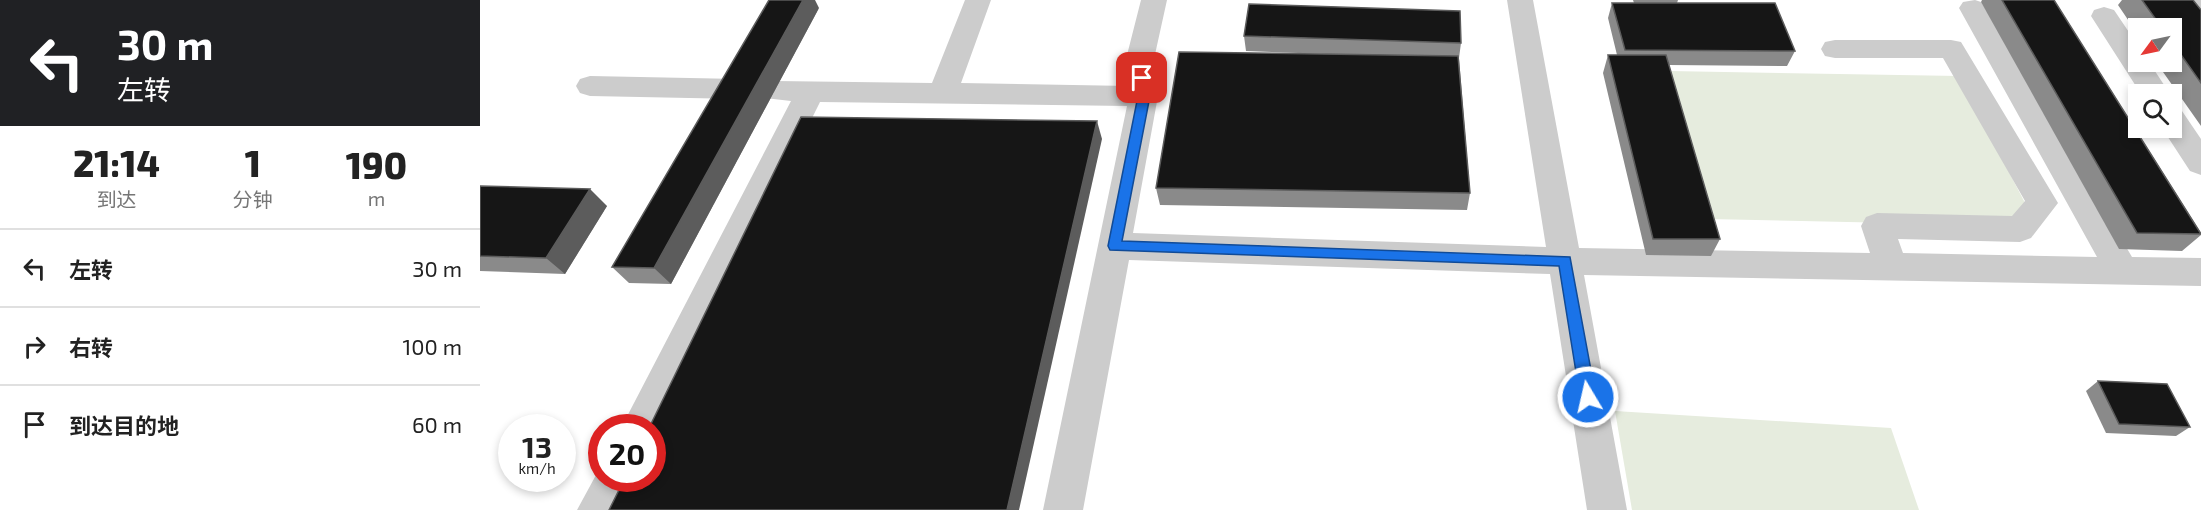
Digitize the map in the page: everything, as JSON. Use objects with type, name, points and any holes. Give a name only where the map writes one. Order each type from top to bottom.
[{"type":"street","points":[[943,93],[978,0]]},
{"type":"street","points":[[1063,510],[1144,96],[1140,59],[1154,0]]},
{"type":"street","points":[[1520,0],[1607,510]]},
{"type":"street","points":[[2183,0],[2201,0]]},
{"type":"street","points":[[2183,0],[2201,23]]},
{"type":"street","points":[[1972,8],[2122,270]]},
{"type":"street","points":[[2104,15],[2149,84]]},
{"type":"street","points":[[1835,49],[1951,49],[2042,203],[2020,229],[1877,226],[1892,267]]},
{"type":"street","points":[[590,86],[739,89]]},
{"type":"street","points":[[775,91],[1144,96]]},
{"type":"street","points":[[646,414],[811,91]]},
{"type":"street","points":[[2182,135],[2201,164]]},
{"type":"street","points":[[1114,246],[1565,261],[2201,272]]},
{"type":"street","points":[[597,510],[607,492]]},
{"type":"shaded area","points":[[1669,71],[1959,76],[2037,226],[1708,219]]},
{"type":"shaded area","points":[[1615,411],[1891,428],[1919,510],[1632,510]]},
{"type":"building","points":[[769,0],[803,0],[654,268],[612,267]]},
{"type":"building","points":[[2002,0],[2054,0],[2128,118],[2128,138],[2141,138],[2201,234],[2137,233]]},
{"type":"building","points":[[2142,0],[2193,0],[2201,10],[2201,83],[2182,56],[2182,18],[2155,18]]},
{"type":"building","points":[[1612,3],[1775,3],[1795,51],[1625,50]]},
{"type":"building","points":[[1249,4],[1460,11],[1461,43],[1244,36]]},
{"type":"building","points":[[1179,52],[1458,56],[1470,193],[1156,188]]},
{"type":"building","points":[[1608,55],[1666,55],[1720,239],[1653,239]]},
{"type":"building","points":[[801,117],[1097,121],[1007,510],[609,510],[618,492],[666,492],[666,414],[656,414]]},
{"type":"building","points":[[480,186],[590,189],[546,258],[480,256]]},
{"type":"building","points":[[2098,381],[2167,384],[2190,427],[2119,424]]},
{"type":"route","points":[[1142,78],[1144,96],[1114,246],[1565,261],[1588,397]]}]
